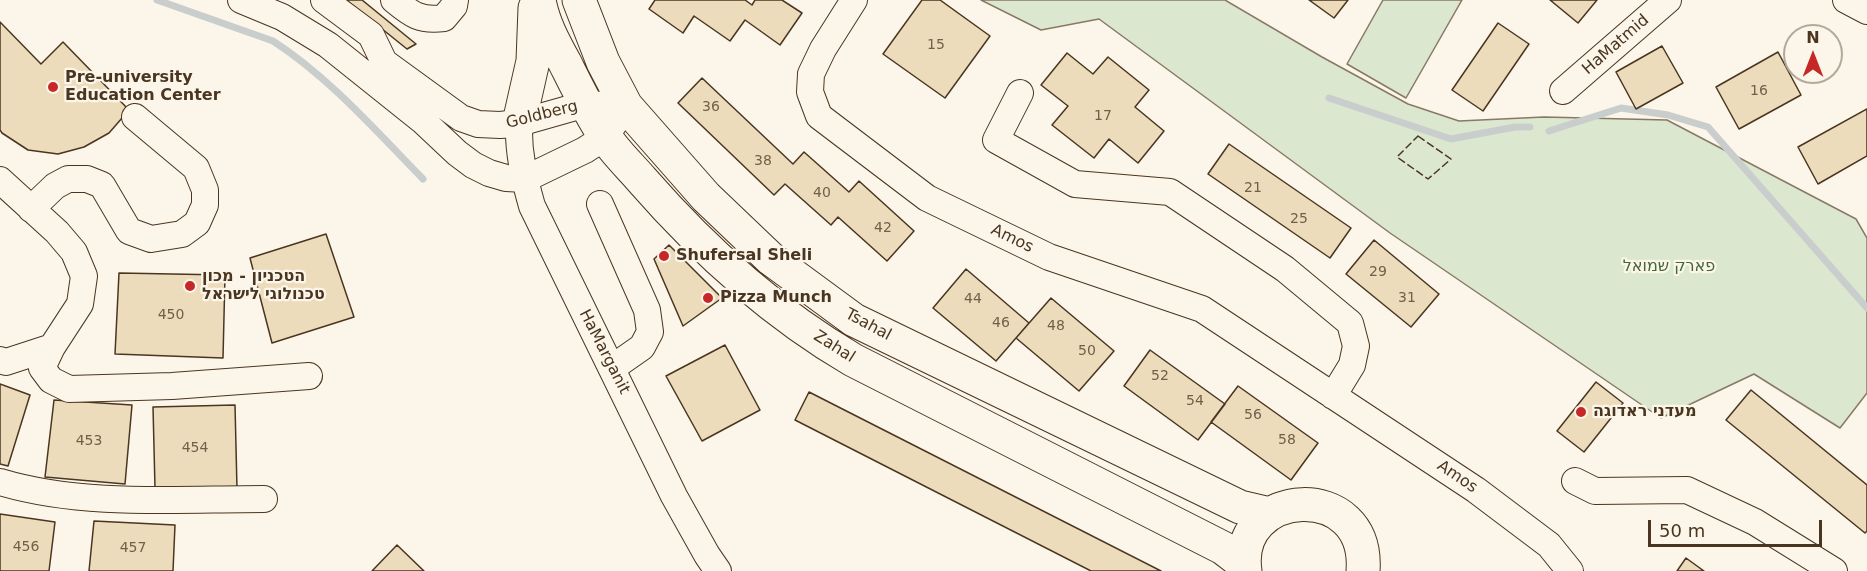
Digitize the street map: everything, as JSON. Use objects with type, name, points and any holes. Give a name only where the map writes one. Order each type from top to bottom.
[{"type":"main road","name":"Zahal","points":[[537,0],[549,31],[605,137],[676,219],[749,286],[824,343],[1223,548],[1244,568]]},
{"type":"main road","points":[[519,123],[533,61],[537,0]]},
{"type":"main road","name":"Tsahal","points":[[579,0],[603,62],[627,106],[706,197],[771,259],[854,320],[1240,507],[1270,514]]},
{"type":"main road","points":[[1244,568],[1246,550],[1259,523],[1270,514],[1287,506],[1304,504],[1322,506],[1338,514],[1351,526],[1360,541],[1370,567]]},
{"type":"street","points":[[241,0],[282,17],[328,45],[423,121],[457,153],[489,174],[525,179],[585,150],[605,137],[627,106]]},
{"type":"street","points":[[279,0],[316,17],[384,62]]},
{"type":"street","name":"Goldberg","points":[[324,0],[371,36],[384,62],[461,118],[478,124],[519,123],[586,104],[627,106]]},
{"type":"street","points":[[394,0],[420,18],[430,20],[444,18],[454,6],[455,0]]},
{"type":"street","name":"Amos","points":[[854,0],[823,49],[811,74],[810,92],[819,116],[927,198],[1049,257],[1202,309],[1476,490],[1549,545],[1570,571]]},
{"type":"street","name":"HaMatmid","points":[[1563,91],[1668,0]]},
{"type":"street","points":[[1846,0],[1867,11]]},
{"type":"street","points":[[1020,93],[996,140],[1075,184],[1170,192],[1285,269],[1350,323],[1356,345],[1352,365],[1333,396]]},
{"type":"street","points":[[31,209],[55,186],[68,179],[87,178],[102,185],[129,231],[151,239],[182,234],[197,223],[205,205],[205,190],[196,168],[135,117]]},
{"type":"street","name":"HaMarganit","points":[[519,123],[518,144],[532,206],[674,496],[718,571]]},
{"type":"street","points":[[0,180],[57,232],[74,252],[84,276],[80,304],[52,347],[42,368],[51,380],[69,389],[193,385],[309,376]]},
{"type":"street","points":[[600,204],[647,310],[650,332],[642,347],[612,368]]},
{"type":"street","points":[[0,360],[6,362],[52,347]]},
{"type":"street","points":[[1575,481],[1595,491],[1687,490],[1755,522],[1834,571]]},
{"type":"street","points":[[0,482],[68,495],[124,499],[264,499]]},
{"type":"green space","name":"פארק שמואל","points":[[981,0],[1225,0],[1408,104],[1459,121],[1544,117],[1667,120],[1856,219],[1867,238],[1867,393],[1840,428],[1754,374],[1661,418],[1390,233],[1099,19],[1041,30]]},
{"type":"green space","points":[[1383,0],[1462,0],[1406,98],[1347,64]]},
{"type":"building","points":[[346,0],[362,0],[416,44],[407,49]]},
{"type":"building","points":[[655,0],[745,0],[752,5],[755,0],[782,0],[802,13],[780,45],[745,20],[730,41],[694,16],[683,33],[649,9]]},
{"type":"building","points":[[922,0],[940,0],[990,36],[945,98],[883,54]]},
{"type":"building","points":[[1309,0],[1348,0],[1334,18]]},
{"type":"building","points":[[1550,0],[1597,0],[1578,23]]},
{"type":"building","name":"Pre-university Education Center","points":[[0,22],[41,64],[63,42],[129,110],[109,133],[84,147],[58,154],[28,150],[2,133],[0,130]]},
{"type":"building","points":[[1498,23],[1529,44],[1483,111],[1452,90]]},
{"type":"building","points":[[1662,46],[1683,83],[1636,109],[1616,72]]},
{"type":"building","points":[[1778,52],[1783,61],[1783,84],[1795,84],[1801,95],[1739,129],[1716,87]]},
{"type":"building","points":[[1067,53],[1093,74],[1108,57],[1149,90],[1135,107],[1164,131],[1138,163],[1109,139],[1094,158],[1052,125],[1068,106],[1041,85]]},
{"type":"building","points":[[702,78],[793,164],[804,152],[849,192],[859,181],[914,231],[887,261],[838,217],[831,225],[785,184],[774,195],[678,103]]},
{"type":"building","points":[[1867,109],[1867,156],[1818,184],[1798,147]]},
{"type":"building","points":[[1229,144],[1351,228],[1330,258],[1208,174]]},
{"type":"building","points":[[326,234],[354,317],[272,343],[250,258]]},
{"type":"building","points":[[1374,240],[1439,294],[1411,327],[1346,274]]},
{"type":"building","points":[[669,245],[722,298],[683,326],[654,259]]},
{"type":"building","points":[[966,269],[1029,323],[996,361],[933,308]]},
{"type":"building","points":[[119,273],[225,275],[223,358],[115,354]]},
{"type":"building","points":[[1051,298],[1114,351],[1079,391],[1016,338]]},
{"type":"building","points":[[725,345],[760,410],[702,441],[666,376]]},
{"type":"building","points":[[1150,350],[1225,404],[1198,440],[1124,386]]},
{"type":"building","points":[[1596,382],[1623,403],[1584,452],[1557,431]]},
{"type":"building","points":[[0,384],[30,395],[8,466],[0,464]]},
{"type":"building","points":[[1238,386],[1318,443],[1291,480],[1211,422]]},
{"type":"building","points":[[1751,390],[1867,485],[1867,531],[1865,533],[1726,420]]},
{"type":"building","points":[[809,392],[1161,571],[1091,571],[795,420]]},
{"type":"building","points":[[54,400],[132,405],[125,484],[45,477]]},
{"type":"building","points":[[235,405],[237,489],[155,488],[153,407]]},
{"type":"building","points":[[0,514],[55,522],[49,571],[0,571]]},
{"type":"building","points":[[94,521],[175,525],[173,571],[89,571]]},
{"type":"building","points":[[397,545],[424,571],[372,571]]},
{"type":"building","points":[[1686,558],[1704,571],[1677,571]]},
{"type":"waterway","points":[[157,0],[273,41],[333,88],[423,179]]},
{"type":"waterway","points":[[1329,98],[1451,139],[1515,127],[1530,127]]},
{"type":"waterway","points":[[1549,131],[1621,108],[1668,115],[1708,127],[1867,308]]},
{"type":"fence","points":[[1418,136],[1451,159],[1428,179],[1397,157],[1418,136]]},
{"type":"place","name":"Pre-university Education Center","points":[[53,87]]},
{"type":"place","name":"Shufersal Sheli","points":[[664,256]]},
{"type":"place","name":"הטכניון - מכון טכנולוגי לישראל","points":[[190,286]]},
{"type":"place","name":"Pizza Munch","points":[[708,298]]},
{"type":"place","name":"מעדני ראדוגה","points":[[1581,412]]}]
